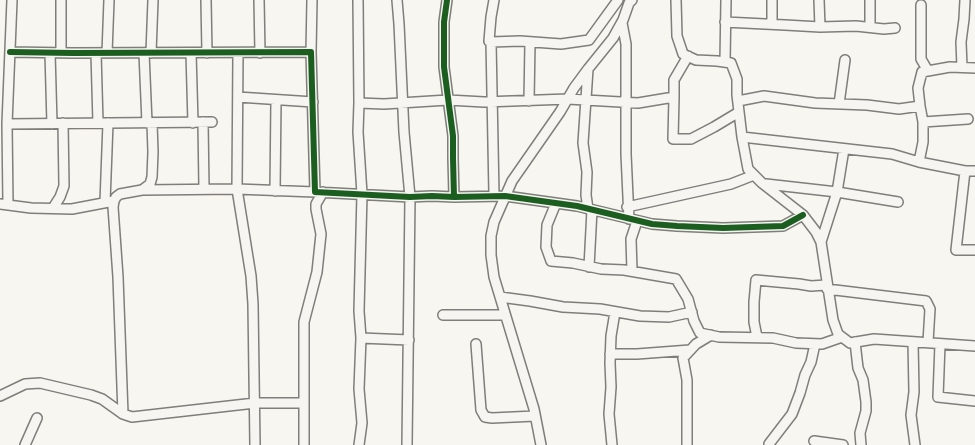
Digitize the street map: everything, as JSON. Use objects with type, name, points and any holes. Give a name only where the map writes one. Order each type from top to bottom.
[{"type":"street","points":[[12,0],[4,205],[31,208],[72,209],[110,202],[120,194],[142,190],[238,189],[410,197],[494,195],[556,203],[652,224],[684,227],[723,228],[783,226],[803,214]]},
{"type":"street","points":[[61,0],[61,53]]},
{"type":"street","points":[[107,53],[109,0]]},
{"type":"street","points":[[142,190],[150,184],[152,177],[149,123],[148,53],[153,0]]},
{"type":"street","points":[[206,0],[207,53]]},
{"type":"street","points":[[259,0],[260,52]]},
{"type":"street","points":[[304,445],[304,322],[317,272],[321,234],[316,210],[319,192],[311,52],[312,0]]},
{"type":"street","points":[[358,0],[358,132],[362,194],[359,311],[361,338],[359,389],[362,423],[359,445]]},
{"type":"street","points":[[397,0],[402,102],[410,197],[407,445]]},
{"type":"street","points":[[447,0],[444,22],[444,67],[453,136],[454,197]]},
{"type":"street","points":[[494,0],[490,17],[489,41],[491,42],[494,195]]},
{"type":"street","points":[[491,42],[561,44],[589,40],[618,0]]},
{"type":"street","points":[[541,445],[535,416],[494,277],[491,255],[491,236],[494,222],[512,182],[588,69],[613,38],[622,23],[626,8],[632,0]]},
{"type":"street","points":[[676,0],[677,36],[683,54],[696,60],[731,63],[737,79],[742,137],[748,169],[764,184],[803,214],[816,232],[821,242],[833,320],[838,334],[850,343],[874,339],[975,346]]},
{"type":"street","points":[[725,62],[726,0]]},
{"type":"street","points":[[772,0],[772,24]]},
{"type":"street","points":[[819,0],[820,28]]},
{"type":"street","points":[[870,0],[870,27]]},
{"type":"street","points":[[962,67],[961,42],[965,0]]},
{"type":"street","points":[[921,5],[921,59],[928,71]]},
{"type":"street","points":[[725,22],[820,28],[856,26],[884,29],[895,28]]},
{"type":"street","points":[[622,23],[626,44],[627,207],[633,220],[631,239],[632,271]]},
{"type":"street","points":[[529,101],[530,42]]},
{"type":"street","points":[[10,52],[311,52]]},
{"type":"street","points":[[50,53],[52,124]]},
{"type":"street","points":[[96,53],[98,123]]},
{"type":"street","points":[[191,53],[193,123]]},
{"type":"street","points":[[238,53],[238,189],[251,276],[255,445]]},
{"type":"street","points":[[688,56],[674,80],[673,139],[691,139],[739,112]]},
{"type":"street","points":[[839,104],[845,60]]},
{"type":"street","points":[[919,162],[923,142],[923,122],[918,88],[922,72],[950,67],[975,68]]},
{"type":"street","points":[[588,69],[584,143],[587,172],[586,195],[590,210],[589,267]]},
{"type":"street","points":[[738,101],[764,96],[816,103],[866,105],[899,109],[920,106]]},
{"type":"street","points":[[238,97],[313,102]]},
{"type":"street","points":[[359,103],[384,104],[448,100],[491,102],[568,99],[638,103],[674,97]]},
{"type":"street","points":[[275,190],[276,100]]},
{"type":"street","points":[[923,122],[968,119]]},
{"type":"street","points":[[7,124],[208,122],[204,189]]},
{"type":"street","points":[[53,208],[60,198],[64,186],[63,123]]},
{"type":"street","points":[[108,123],[110,202],[113,215],[118,277],[123,414]]},
{"type":"street","points":[[742,137],[844,150],[892,154],[919,162],[965,171],[975,171]]},
{"type":"street","points":[[821,242],[837,192],[844,150]]},
{"type":"street","points":[[965,171],[956,250],[975,250]]},
{"type":"street","points":[[627,207],[731,184],[754,175]]},
{"type":"street","points":[[764,184],[837,192],[898,202]]},
{"type":"street","points":[[556,203],[546,225],[546,247],[550,261],[573,263],[600,269],[632,271],[676,279],[688,299],[700,333],[719,337],[773,338],[796,343],[815,344],[822,344],[842,337]]},
{"type":"street","points":[[757,337],[754,322],[756,280],[827,287],[926,301],[930,309],[928,342]]},
{"type":"street","points":[[500,297],[563,307],[600,309],[640,316],[669,316],[692,312]]},
{"type":"street","points":[[612,445],[609,414],[611,387],[610,354],[615,312]]},
{"type":"street","points":[[443,316],[505,315]]},
{"type":"street","points":[[686,445],[687,380],[683,358],[696,344],[711,335]]},
{"type":"street","points":[[361,338],[409,340]]},
{"type":"street","points":[[855,342],[858,368],[864,380],[866,402],[866,411],[860,433],[861,445]]},
{"type":"street","points":[[912,342],[914,392],[911,415],[915,445]]},
{"type":"street","points":[[476,344],[481,410],[485,417],[535,416]]},
{"type":"street","points":[[769,444],[792,414],[811,362],[815,344]]},
{"type":"street","points":[[940,344],[938,397],[975,401]]},
{"type":"street","points":[[610,354],[637,354],[690,350]]},
{"type":"street","points":[[0,396],[26,384],[40,383],[83,392],[97,397],[128,416],[255,403],[304,403]]},
{"type":"street","points":[[25,445],[37,418]]},
{"type":"street","points":[[814,442],[844,445]]},
{"type":"cycle path","points":[[447,0],[444,22],[444,67],[453,136],[454,197],[505,196],[577,206],[652,224],[677,226],[723,228],[783,226],[803,215]]},
{"type":"cycle path","points":[[10,52],[311,52],[315,192],[410,197],[454,197]]}]
